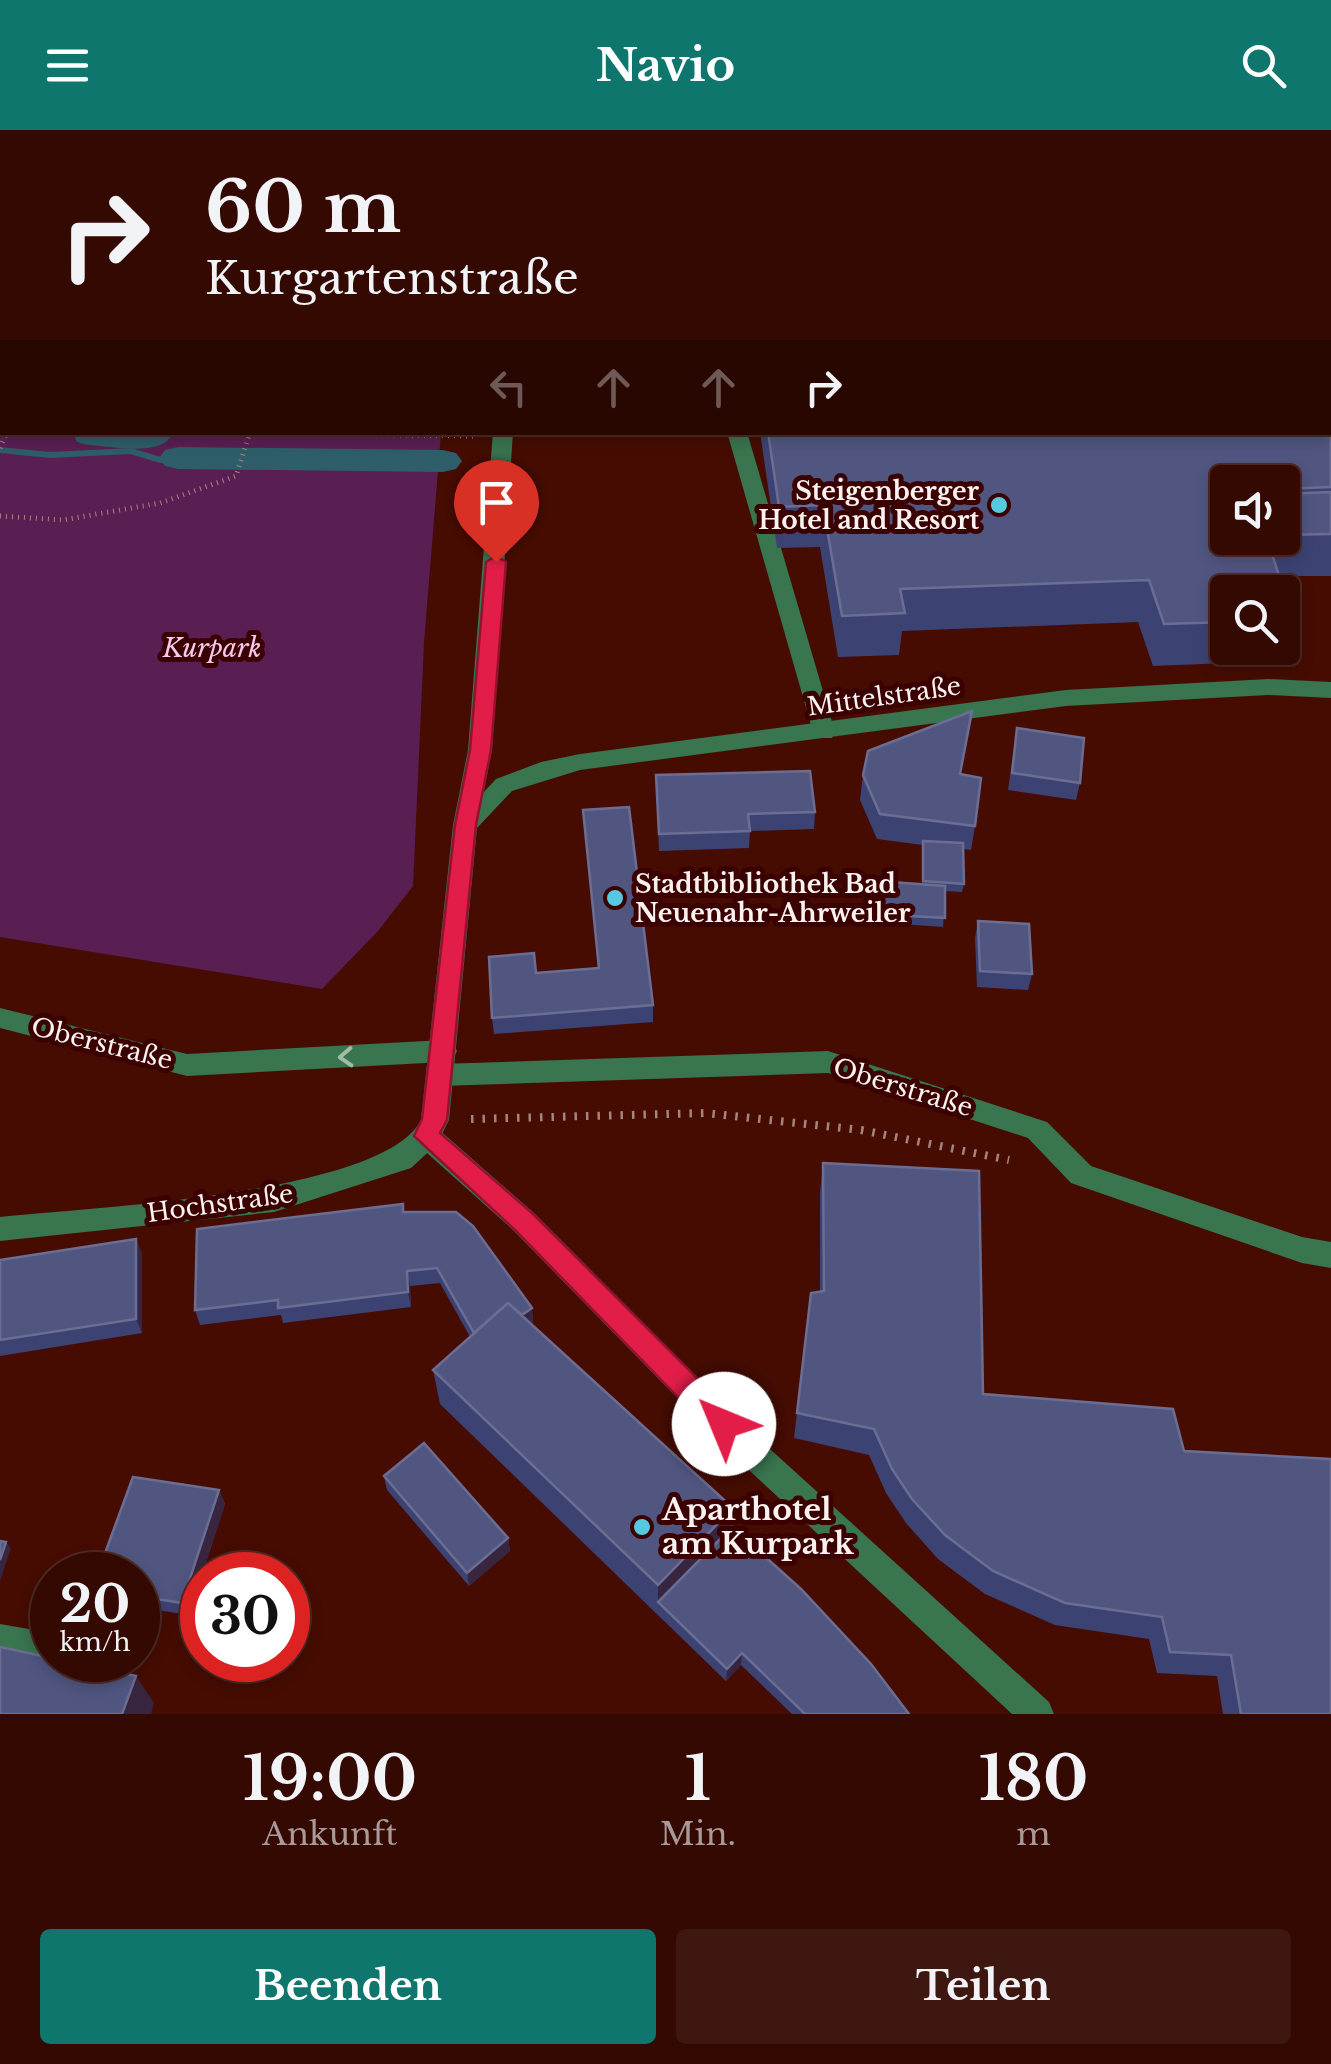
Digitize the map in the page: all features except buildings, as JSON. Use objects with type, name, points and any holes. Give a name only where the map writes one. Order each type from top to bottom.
[{"type":"street","points":[[504,435],[480,750],[466,825],[442,1063],[430,1128],[750,1450],[1037,1714]]},
{"type":"street","points":[[738,435],[824,732]]},
{"type":"street","name":"Mittelstraße","points":[[466,825],[504,785],[548,768],[1066,698],[1268,687],[1331,690]]},
{"type":"street","name":"Oberstraße","points":[[0,1018],[187,1065],[828,1062],[1037,1130],[1081,1175],[1302,1250],[1331,1255]]},
{"type":"street","name":"Hochstraße","points":[[0,1229],[274,1200],[402,1160],[430,1128]]},
{"type":"street","points":[[0,1640],[30,1646]]},
{"type":"path","points":[[0,516],[63,520],[160,504],[236,476],[249,435]]},
{"type":"path","points":[[352,435],[479,435]]},
{"type":"path","points":[[430,1128],[706,1114],[861,1130],[1081,1175]]},
{"type":"green space","name":"Kurpark","points":[[0,435],[441,435],[424,643],[413,886],[378,931],[322,989],[0,937]]},
{"type":"water","points":[[74,435],[172,435],[158,446],[135,449],[77,442]]},
{"type":"waterway","points":[[0,450],[50,455],[131,451],[160,460],[178,458]]},
{"type":"waterway","points":[[178,458],[443,461]]},
{"type":"place","name":"Steigenberger Hotel and Resort","points":[[999,505]]},
{"type":"place","name":"Stadtbibliothek Bad Neuenahr-Ahrweiler","points":[[615,898]]},
{"type":"place","name":"Aparthotel am Kurpark","points":[[642,1527]]},
{"type":"route","points":[[496,562],[480,750],[466,825],[434,1120],[426,1136],[523,1221],[724,1424]]}]
